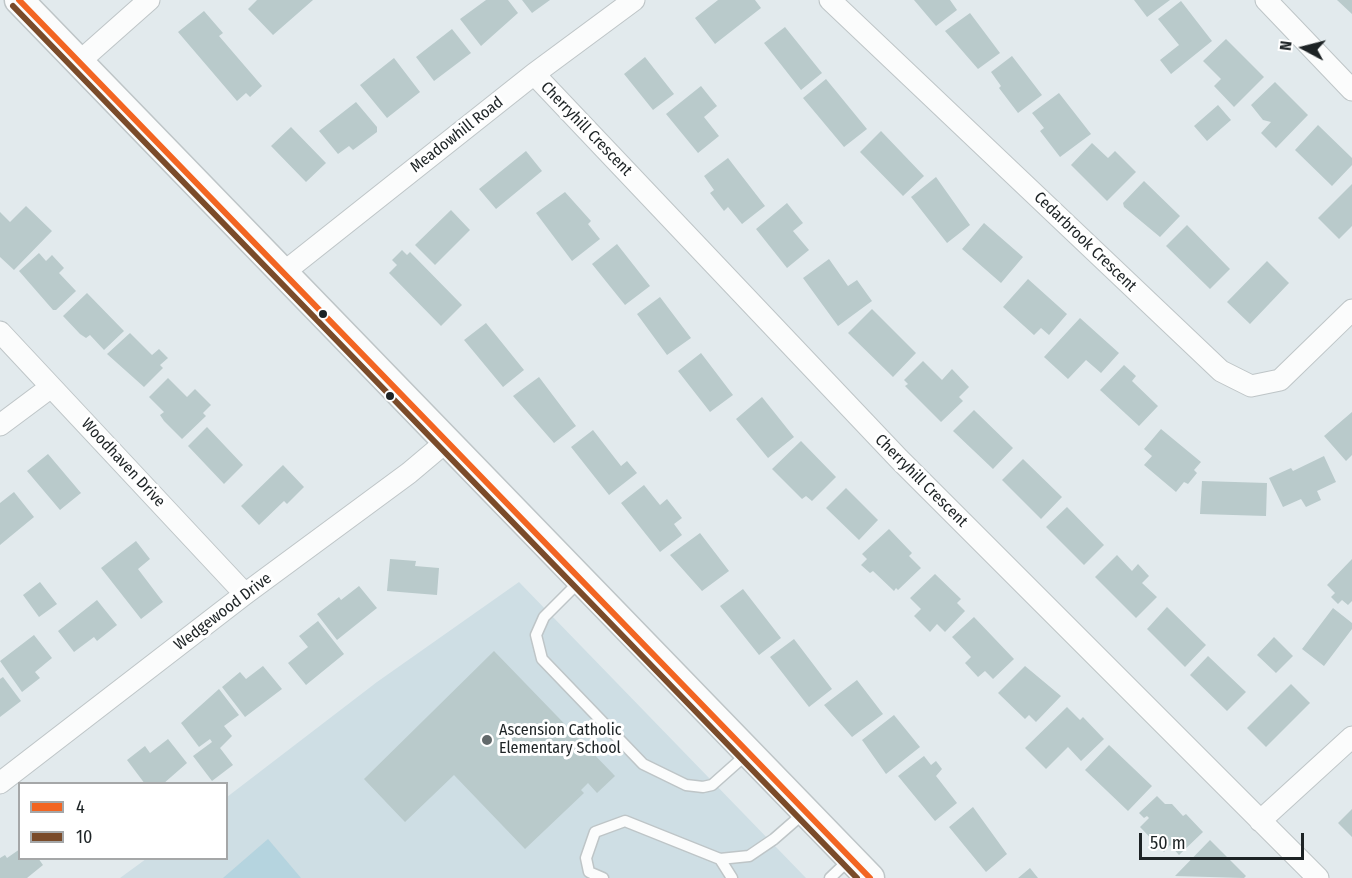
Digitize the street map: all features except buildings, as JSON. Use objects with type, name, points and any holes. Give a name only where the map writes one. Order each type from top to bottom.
[{"type":"main road","points":[[19,0],[870,878]]},
{"type":"street","points":[[80,62],[149,0]]},
{"type":"street","name":"Meadowhill Road","points":[[283,273],[534,74],[634,0]]},
{"type":"street","name":"Cedarbrook Crescent","points":[[830,0],[1221,370],[1251,386],[1280,380],[1352,310]]},
{"type":"street","points":[[1266,0],[1352,90]]},
{"type":"street","name":"Cherryhill Crescent","points":[[534,74],[899,459],[1318,878]]},
{"type":"street","name":"Woodhaven Drive","points":[[0,332],[245,594]]},
{"type":"street","points":[[0,425],[51,387]]},
{"type":"street","name":"Wedgewood Drive","points":[[0,783],[245,594],[409,473],[447,441]]},
{"type":"street","points":[[1260,821],[1352,737]]},
{"type":"lane","points":[[581,580],[544,617],[536,635],[542,659],[635,756],[643,764],[695,788],[712,785],[748,753]]},
{"type":"lane","points":[[603,878],[589,872],[586,858],[595,832],[625,822],[720,859],[749,856],[774,839],[805,812]]},
{"type":"lane","points":[[830,878],[851,858]]},
{"type":"lane","points":[[720,859],[732,878]]},
{"type":"shaded area","name":"Ascension Catholic Elementary School","points":[[519,582],[806,878],[120,878],[145,860],[228,860],[228,796],[377,682]]},
{"type":"shaded area","points":[[268,839],[301,878],[223,878]]},
{"type":"transit line","name":"4","points":[[19,0],[870,878]]},
{"type":"transit line","name":"10","points":[[13,6],[857,878]]},
{"type":"place","name":"Ascension Catholic Elementary School","points":[[487,740]]}]
